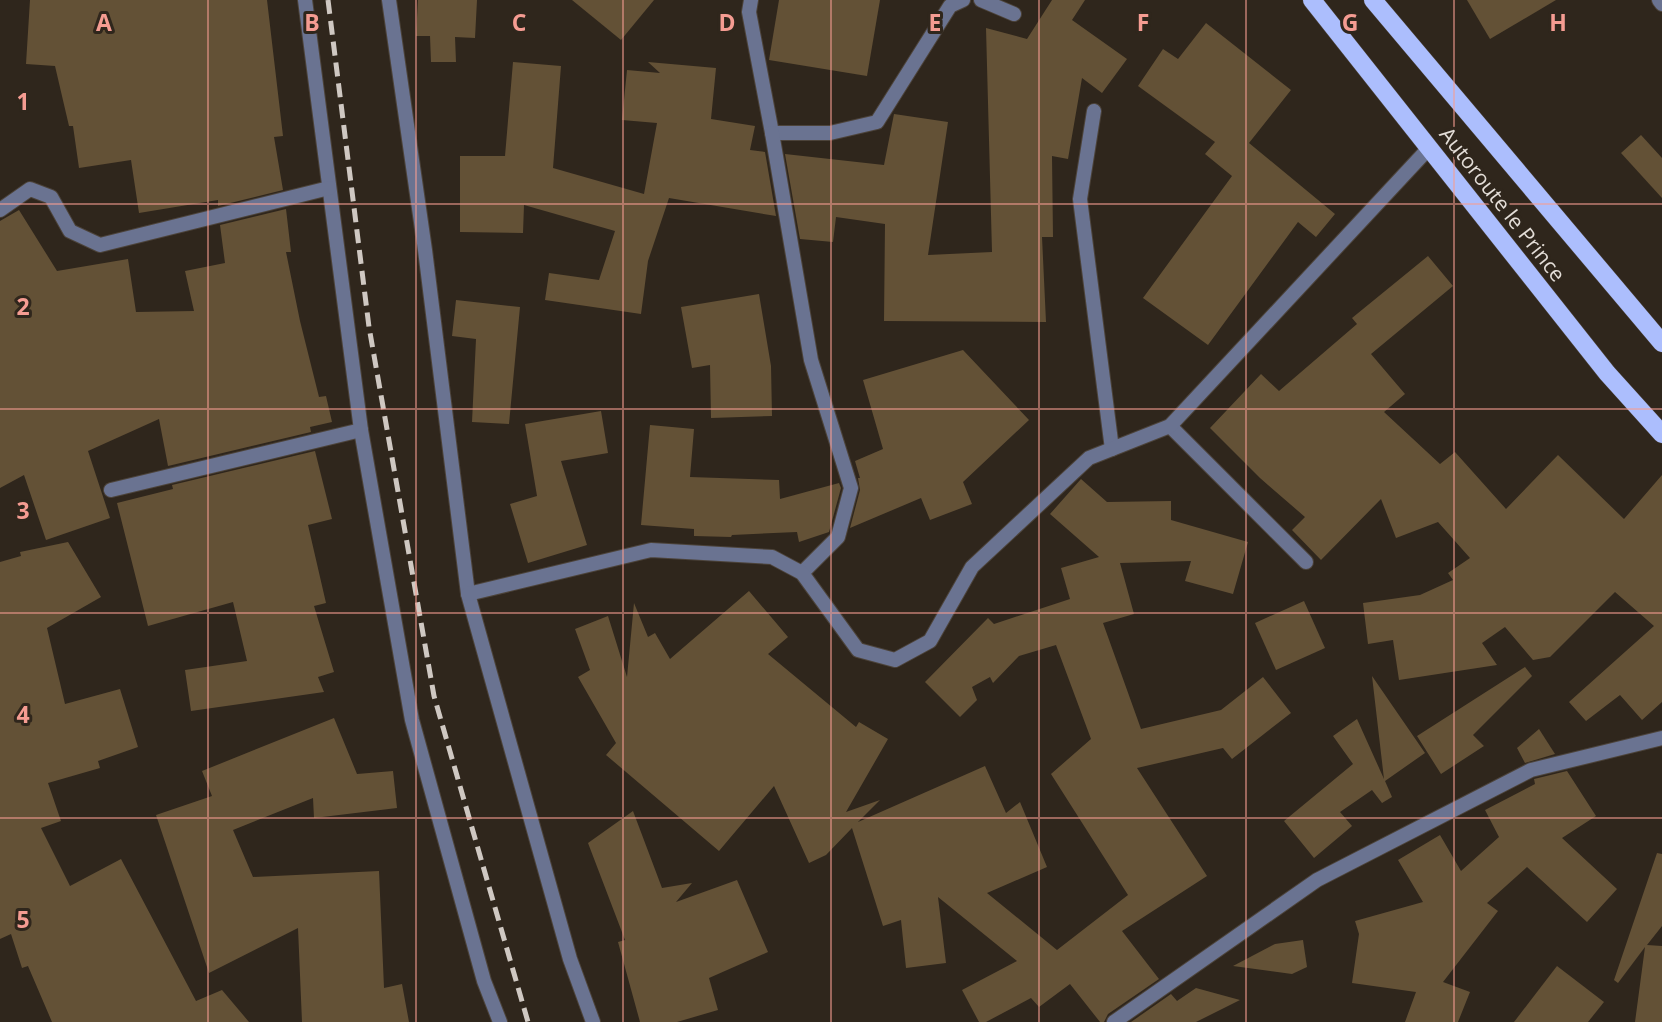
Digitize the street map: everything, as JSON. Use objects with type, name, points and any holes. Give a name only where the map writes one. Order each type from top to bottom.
[{"type":"main road","name":"Autoroute le Prince","points":[[1312,0],[1607,373],[1662,434]]},
{"type":"main road","name":"Autoroute le Prince","points":[[1373,0],[1662,343]]},
{"type":"street","points":[[305,0],[361,430],[412,720],[484,981],[500,1022]]},
{"type":"street","points":[[389,0],[425,250],[468,594],[570,959],[593,1022]]},
{"type":"street","points":[[751,0],[749,12],[811,360],[851,488],[838,537],[803,573]]},
{"type":"street","points":[[772,133],[830,133],[877,122],[950,6],[963,0]]},
{"type":"street","points":[[981,0],[1014,14]]},
{"type":"street","points":[[1094,111],[1080,199],[1112,449]]},
{"type":"street","points":[[468,594],[651,550],[772,557],[803,573],[858,650],[895,660],[930,641],[972,567],[1089,458],[1170,426],[1429,148]]},
{"type":"street","points":[[0,210],[30,189],[51,197],[70,231],[100,245],[329,188]]},
{"type":"street","points":[[1170,426],[1306,562]]},
{"type":"street","points":[[111,490],[361,430]]},
{"type":"street","points":[[1114,1022],[1317,880],[1531,770],[1662,738]]},
{"type":"building","points":[[30,0],[267,0],[283,136],[274,137],[283,190],[218,206],[218,200],[139,213],[131,160],[79,168],[73,126],[69,126],[55,66],[26,64]]},
{"type":"building","points":[[418,0],[477,0],[475,38],[455,37],[456,62],[431,62],[430,36],[416,36]]},
{"type":"building","points":[[572,0],[654,0],[621,40]]},
{"type":"building","points":[[779,0],[880,0],[867,76],[769,60]]},
{"type":"building","points":[[1052,0],[1085,0],[1072,20],[1127,59],[1102,93],[1082,78],[1068,159],[1052,156],[1053,237],[1042,237],[1046,322],[884,321],[885,224],[836,217],[833,242],[800,239],[785,154],[884,165],[894,114],[948,122],[928,255],[992,252],[986,28],[1027,39]]},
{"type":"building","points":[[1467,0],[1556,0],[1490,39]]},
{"type":"building","points":[[1206,23],[1291,90],[1249,143],[1335,214],[1316,237],[1298,222],[1208,345],[1143,298],[1232,176],[1205,154],[1215,142],[1138,86],[1163,49],[1178,59]]},
{"type":"building","points":[[513,62],[561,66],[553,168],[644,194],[657,123],[622,120],[627,70],[660,73],[648,62],[716,68],[711,119],[755,126],[750,150],[765,152],[776,216],[669,198],[648,261],[641,314],[545,300],[549,273],[599,280],[615,231],[524,205],[523,233],[460,232],[460,156],[505,156]]},
{"type":"building","points":[[1641,135],[1662,158],[1662,198],[1621,153]]},
{"type":"building","points":[[286,209],[291,252],[286,252],[300,321],[319,397],[326,396],[332,422],[310,427],[311,432],[168,466],[159,419],[88,451],[110,518],[46,540],[24,475],[0,488],[0,221],[19,210],[57,271],[128,259],[136,312],[194,311],[185,271],[225,263],[220,225]]},
{"type":"building","points":[[1428,256],[1453,286],[1371,354],[1405,394],[1384,412],[1440,464],[1455,452],[1506,509],[1558,455],[1624,519],[1662,475],[1662,702],[1642,720],[1620,695],[1586,721],[1569,702],[1654,626],[1615,592],[1550,657],[1533,660],[1505,627],[1482,643],[1497,665],[1399,680],[1393,640],[1368,644],[1363,603],[1420,595],[1453,580],[1448,573],[1470,558],[1438,522],[1396,538],[1381,499],[1321,560],[1292,530],[1305,517],[1260,478],[1210,428],[1261,374],[1279,391],[1357,324],[1352,318]]},
{"type":"building","points":[[759,294],[771,366],[772,416],[711,418],[710,365],[692,368],[681,307]]},
{"type":"building","points":[[456,300],[520,307],[509,424],[472,422],[476,339],[452,336]]},
{"type":"building","points":[[963,350],[1029,420],[963,482],[972,504],[930,520],[921,498],[850,528],[860,490],[855,461],[883,449],[863,380]]},
{"type":"building","points":[[601,411],[608,453],[561,461],[587,545],[528,563],[510,504],[537,496],[525,424]]},
{"type":"building","points":[[650,425],[694,429],[690,477],[779,480],[780,499],[839,483],[841,488],[829,532],[799,542],[797,532],[731,537],[694,536],[694,529],[641,525]]},
{"type":"building","points":[[315,451],[332,519],[308,525],[326,603],[314,606],[334,672],[318,677],[324,692],[191,711],[185,670],[247,661],[233,602],[148,626],[117,503],[173,489],[172,485]]},
{"type":"building","points":[[1081,479],[1107,502],[1171,501],[1171,520],[1248,542],[1233,594],[1185,581],[1191,561],[1120,563],[1134,614],[1103,623],[1141,729],[1221,710],[1263,677],[1291,713],[1232,759],[1223,748],[1137,768],[1207,876],[1122,931],[1159,979],[1108,1014],[1104,1022],[1100,1022],[1070,984],[1039,1007],[1031,998],[986,1022],[979,1022],[962,990],[1017,961],[938,897],[946,963],[906,968],[901,920],[883,926],[852,828],[826,855],[809,863],[774,786],[719,851],[606,755],[616,743],[578,677],[590,670],[575,629],[608,616],[627,677],[634,603],[648,637],[655,633],[670,659],[749,591],[788,637],[768,654],[856,727],[859,722],[888,739],[846,812],[880,800],[858,822],[985,766],[1006,813],[1020,802],[1047,867],[987,893],[1057,950],[1128,895],[1051,774],[1091,739],[1056,645],[1019,656],[993,683],[990,677],[972,687],[977,700],[960,717],[925,682],[988,618],[994,624],[1070,599],[1061,568],[1099,557],[1050,514]]},
{"type":"building","points":[[68,542],[101,597],[47,628],[65,704],[120,689],[138,747],[98,761],[100,768],[48,783],[61,821],[41,828],[70,886],[121,859],[196,1001],[222,990],[249,1022],[52,1022],[28,966],[22,968],[11,934],[0,939],[0,562],[21,556],[20,552]]},
{"type":"building","points":[[1304,601],[1325,648],[1276,670],[1255,623]]},
{"type":"building","points":[[1525,667],[1532,676],[1473,735],[1484,746],[1441,774],[1417,736]]},
{"type":"building","points":[[1372,676],[1425,753],[1385,781],[1392,797],[1382,803],[1372,790],[1340,812],[1352,826],[1314,858],[1284,821],[1353,764],[1333,736],[1357,719],[1384,779]]},
{"type":"building","points":[[334,718],[357,774],[393,771],[397,808],[314,818],[313,798],[233,830],[253,877],[379,871],[384,988],[402,984],[409,1022],[302,1022],[298,928],[209,973],[156,815],[212,796],[202,771]]},
{"type":"building","points":[[1539,729],[1555,754],[1525,763],[1517,748]]},
{"type":"building","points":[[1567,771],[1596,816],[1562,838],[1617,889],[1587,922],[1527,867],[1487,903],[1498,911],[1443,982],[1470,992],[1458,1022],[1405,1022],[1416,992],[1352,983],[1359,934],[1355,921],[1423,902],[1398,860],[1440,835],[1461,871],[1499,837],[1485,810],[1535,784],[1534,779]]},
{"type":"building","points":[[633,811],[662,888],[692,883],[676,902],[737,880],[768,952],[709,978],[718,1010],[677,1022],[640,1022],[618,942],[625,940],[588,843]]},
{"type":"building","points":[[1657,853],[1662,854],[1662,926],[1647,945],[1662,946],[1662,1022],[1635,1022],[1645,947],[1618,983],[1614,980]]},
{"type":"building","points":[[1303,940],[1307,967],[1292,974],[1233,966],[1275,944]]},
{"type":"building","points":[[1557,966],[1604,1002],[1588,1022],[1514,1022]]},
{"type":"building","points":[[1196,988],[1240,1000],[1196,1022],[1131,1022],[1171,994],[1177,1001]]},
{"type":"railway","points":[[328,0],[369,327],[434,696],[528,1022]]}]
